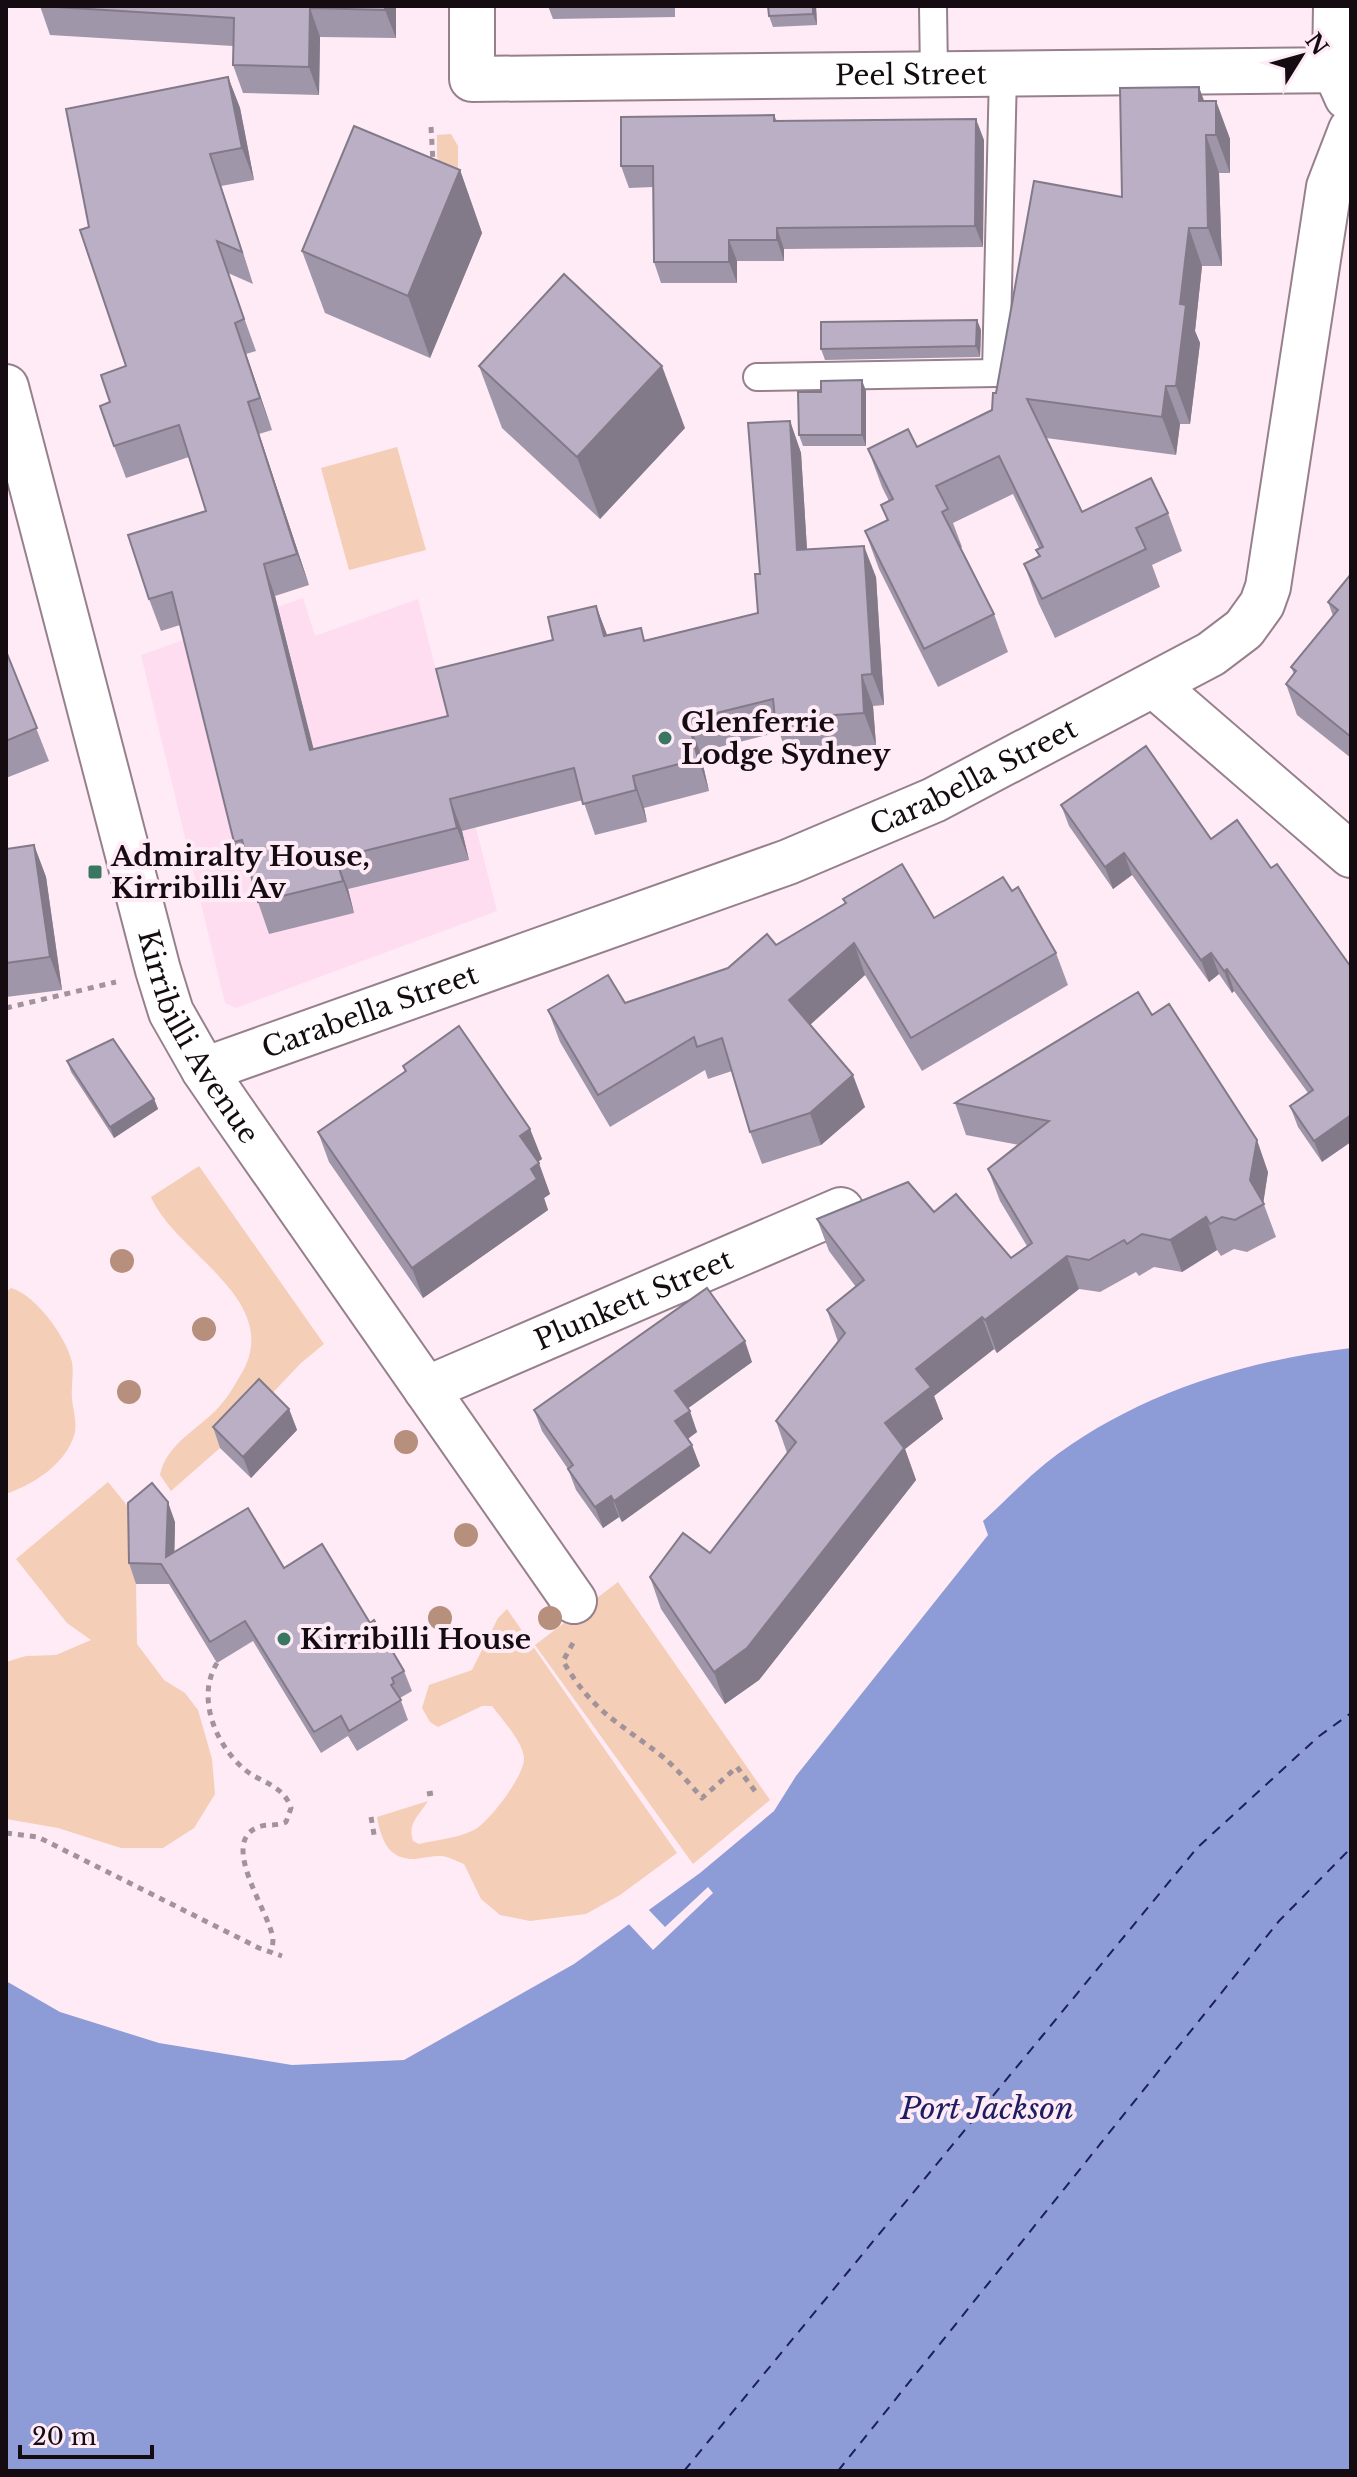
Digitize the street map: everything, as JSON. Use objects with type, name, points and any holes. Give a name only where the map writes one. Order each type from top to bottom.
[{"type":"street","name":"Peel Street","points":[[472,6],[472,79],[1003,73],[1346,82]]},
{"type":"street","points":[[1336,6],[1346,82]]},
{"type":"street","name":"Carabella Street","points":[[204,1070],[788,862],[865,830],[934,800],[1228,643],[1253,617],[1268,587],[1329,187],[1351,130]]},
{"type":"street","name":"Kirribilli Avenue","points":[[6,387],[18,481],[171,1012],[204,1070],[574,1601]]},
{"type":"street","points":[[1154,685],[1351,855]]},
{"type":"street","name":"Plunkett Street","points":[[426,1389],[841,1210]]},
{"type":"lane","points":[[933,6],[934,74]]},
{"type":"lane","points":[[757,377],[996,373],[1003,73]]},
{"type":"path","points":[[431,127],[435,172]]},
{"type":"path","points":[[6,1008],[117,982]]},
{"type":"path","points":[[563,1661],[583,1693],[598,1709],[666,1759],[702,1798],[737,1767],[758,1795]]},
{"type":"path","points":[[217,1663],[211,1673],[207,1703],[218,1733],[237,1762],[247,1772],[282,1793],[291,1808],[286,1822],[278,1826],[255,1828],[244,1843],[244,1865],[273,1939],[271,1952]]},
{"type":"path","points":[[427,1794],[438,1792]]},
{"type":"path","points":[[371,1817],[375,1840]]},
{"type":"path","points":[[6,1833],[38,1837],[282,1956]]},
{"type":"shaded area","points":[[451,134],[458,146],[458,214],[450,216],[437,156],[437,135]]},
{"type":"shaded area","points":[[397,447],[426,550],[349,570],[321,468]]},
{"type":"shaded area","points":[[303,598],[315,636],[418,599],[497,911],[236,1008],[225,1003],[141,655]]},
{"type":"shaded area","points":[[199,1166],[324,1344],[301,1363],[220,1448],[171,1491],[160,1475],[164,1463],[178,1444],[226,1399],[251,1349],[249,1324],[239,1301],[164,1218],[151,1197]]},
{"type":"shaded area","points":[[11,1288],[40,1308],[57,1329],[69,1352],[73,1366],[72,1399],[76,1428],[63,1456],[47,1472],[6,1494],[6,1292]]},
{"type":"shaded area","points":[[108,1482],[135,1515],[137,1644],[164,1680],[185,1693],[198,1710],[212,1759],[215,1794],[194,1828],[163,1848],[121,1848],[58,1828],[6,1819],[6,1662],[26,1656],[56,1655],[91,1640],[67,1623],[16,1559]]},
{"type":"shaded area","points":[[618,1582],[770,1800],[693,1864],[535,1645]]},
{"type":"shaded area","points":[[507,1609],[677,1853],[620,1895],[586,1914],[530,1921],[500,1915],[481,1899],[464,1864],[443,1856],[415,1859],[398,1856],[387,1847],[379,1825],[377,1817],[428,1801],[413,1824],[413,1841],[419,1844],[461,1835],[480,1825],[512,1787],[522,1767],[523,1753],[492,1706],[482,1706],[438,1727],[430,1722],[422,1708],[429,1685],[472,1670],[498,1618]]},
{"type":"water","name":"Port Jackson","points":[[1351,1348],[1351,2471],[6,2471],[6,1981],[60,2012],[159,2043],[292,2065],[404,2060],[574,1964],[700,1873],[774,1811],[796,1776],[988,1535],[983,1521],[1046,1463],[1115,1418],[1190,1385],[1270,1362]]},
{"type":"pier","points":[[708,1887],[713,1893],[653,1950],[626,1921],[646,1907],[665,1927]]},
{"type":"building","points":[[40,6],[385,6],[385,10],[310,8],[309,67],[233,65],[234,18]]},
{"type":"building","points":[[768,6],[813,6],[813,14],[769,16]]},
{"type":"building","points":[[228,77],[242,148],[210,154],[242,252],[217,241],[244,319],[235,323],[260,398],[248,402],[297,554],[264,564],[310,750],[448,716],[436,669],[553,640],[548,617],[596,606],[604,636],[641,628],[644,641],[758,613],[755,574],[760,574],[748,423],[790,421],[797,550],[864,546],[872,674],[862,675],[864,713],[775,719],[773,699],[688,720],[698,759],[633,776],[636,790],[583,804],[574,768],[450,799],[457,828],[336,858],[343,881],[258,902],[242,840],[234,842],[172,592],[149,599],[128,535],[206,511],[179,425],[114,446],[100,406],[110,402],[101,375],[126,366],[80,230],[89,227],[66,109]]},
{"type":"building","points":[[1199,87],[1199,101],[1216,101],[1216,135],[1206,135],[1208,228],[1189,228],[1180,304],[1186,305],[1176,386],[1166,386],[1162,417],[1027,399],[1082,512],[1151,478],[1168,513],[1136,528],[1146,549],[1042,599],[1024,564],[1040,556],[1036,550],[1043,547],[999,456],[936,486],[948,509],[942,512],[994,614],[924,649],[865,531],[888,520],[881,505],[893,499],[868,449],[908,429],[917,447],[992,410],[1034,181],[1122,197],[1120,88]]},
{"type":"building","points":[[774,115],[774,121],[976,119],[975,226],[777,228],[777,240],[729,240],[729,262],[654,262],[653,166],[621,166],[621,117]]},
{"type":"building","points":[[354,126],[460,170],[408,296],[302,251]]},
{"type":"building","points":[[564,274],[662,366],[577,457],[479,366]]},
{"type":"building","points":[[977,320],[976,346],[821,349],[821,322]]},
{"type":"building","points":[[862,380],[862,435],[799,435],[798,392],[821,392],[821,381]]},
{"type":"building","points":[[1351,574],[1351,737],[1286,684],[1296,671],[1291,667],[1338,610],[1328,602]]},
{"type":"building","points":[[6,651],[37,728],[6,741]]},
{"type":"building","points":[[1146,746],[1211,839],[1237,820],[1271,868],[1277,864],[1351,967],[1351,1115],[1314,1141],[1290,1106],[1313,1090],[1227,969],[1224,971],[1211,953],[1201,960],[1124,853],[1105,867],[1061,805]]},
{"type":"building","points":[[34,845],[50,957],[6,963],[6,849]]},
{"type":"building","points":[[902,864],[934,918],[1003,877],[1012,891],[1018,887],[1056,953],[911,1038],[854,943],[789,1000],[853,1075],[810,1113],[750,1132],[722,1038],[697,1047],[694,1037],[598,1095],[548,1010],[608,975],[625,1003],[728,968],[767,934],[776,945],[846,903],[843,899]]},
{"type":"building","points":[[1138,992],[1152,1015],[1169,1004],[1257,1140],[1250,1180],[1264,1204],[1235,1220],[1222,1217],[1210,1224],[1206,1217],[1170,1240],[1142,1234],[1127,1244],[1124,1240],[1089,1260],[1067,1256],[916,1369],[931,1387],[885,1423],[904,1448],[747,1648],[714,1672],[650,1577],[683,1533],[710,1553],[796,1442],[776,1421],[845,1333],[827,1310],[864,1280],[817,1219],[908,1182],[934,1212],[956,1194],[1011,1258],[1032,1243],[988,1169],[1049,1121],[955,1103]]},
{"type":"building","points":[[459,1026],[530,1129],[520,1136],[539,1163],[531,1169],[537,1179],[412,1268],[318,1132],[406,1071],[403,1066]]},
{"type":"building","points":[[113,1039],[154,1099],[110,1127],[67,1061]]},
{"type":"building","points":[[707,1288],[745,1341],[675,1391],[690,1411],[675,1421],[692,1445],[614,1501],[611,1496],[595,1507],[568,1469],[573,1465],[534,1410]]},
{"type":"building","points":[[259,1379],[289,1409],[243,1457],[213,1427]]},
{"type":"building","name":"Kirribilli House","points":[[152,1483],[168,1502],[166,1557],[248,1508],[284,1568],[322,1544],[370,1623],[374,1620],[404,1671],[392,1678],[394,1683],[391,1685],[401,1700],[349,1731],[341,1716],[314,1732],[245,1621],[210,1642],[161,1564],[129,1563],[128,1503]]},
{"type":"ferry route","points":[[684,2471],[1197,1848],[1318,1737],[1351,1713]]},
{"type":"ferry route","points":[[838,2471],[1279,1921],[1351,1848]]},
{"type":"place","name":"Glenferrie Lodge Sydney","points":[[665,738]]},
{"type":"place","name":"Admiralty House, Kirribilli Av","points":[[95,872]]},
{"type":"place","name":"Kirribilli House","points":[[284,1639]]}]
